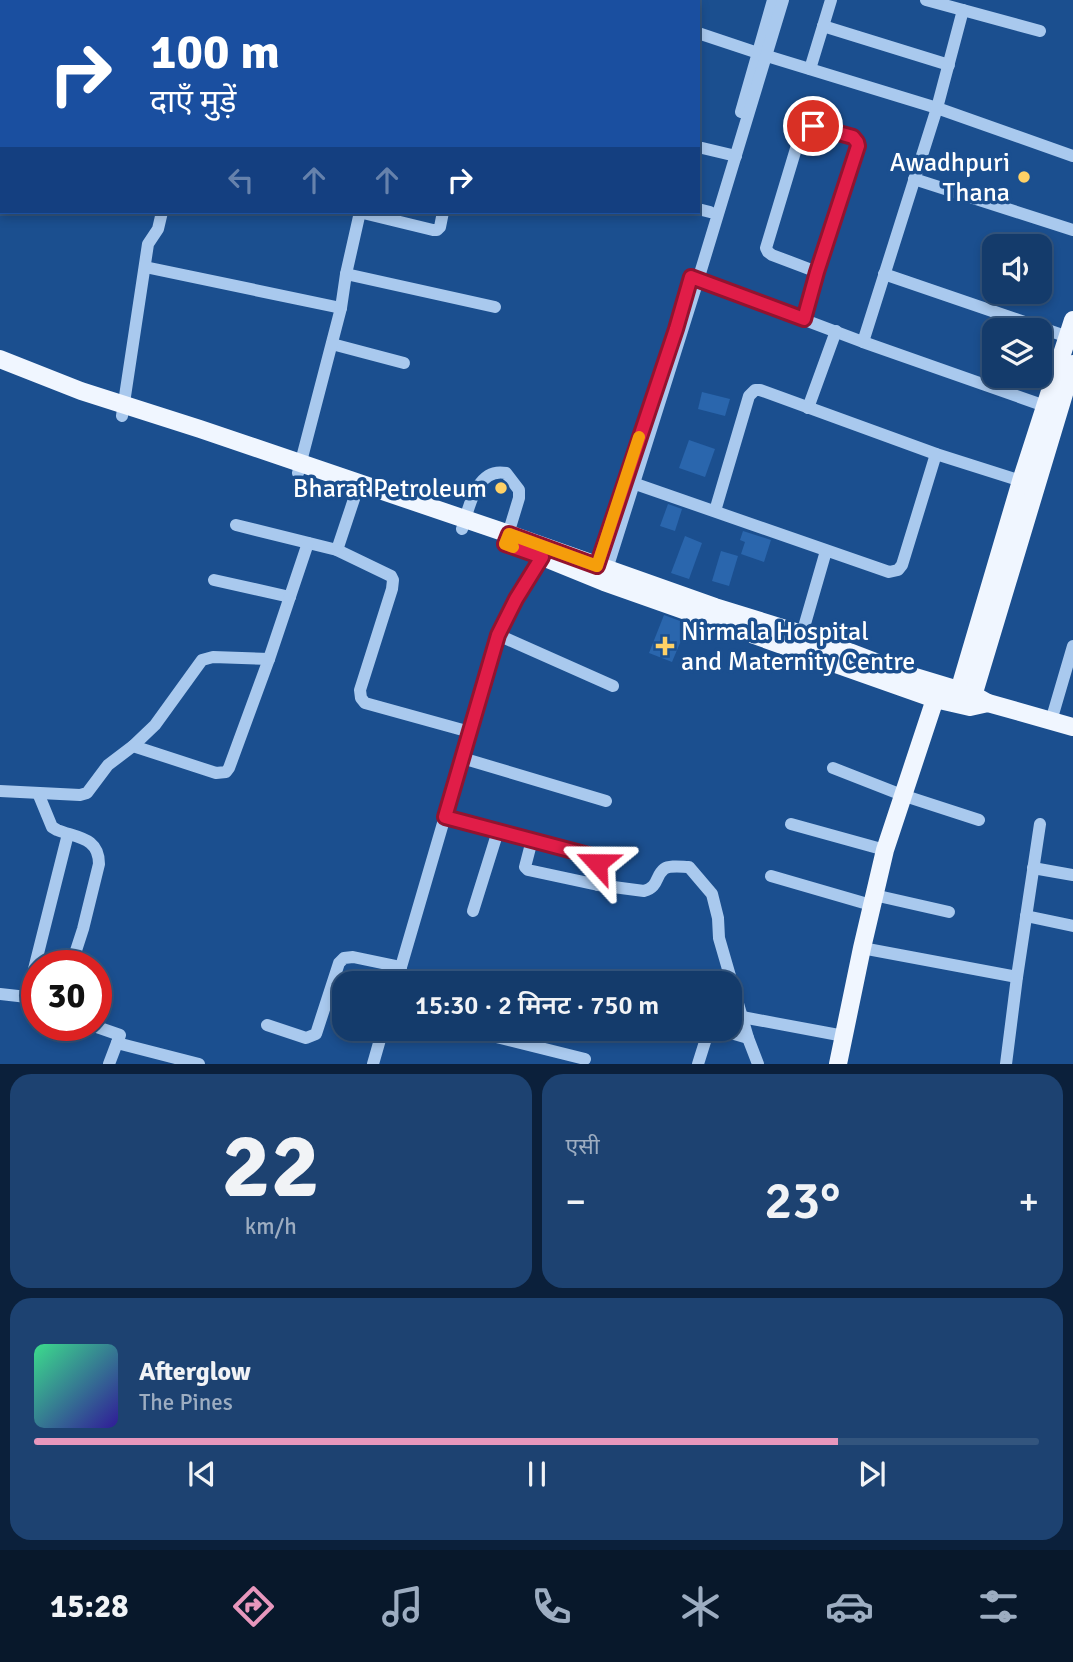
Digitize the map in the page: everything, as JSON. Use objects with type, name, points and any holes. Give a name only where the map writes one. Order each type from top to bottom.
[{"type":"main road","points":[[969,700],[1021,481],[1070,328]]},
{"type":"main road","points":[[0,359],[123,410]]},
{"type":"main road","points":[[969,700],[1073,364]]},
{"type":"main road","points":[[0,372],[123,410],[208,442],[299,468],[507,539],[602,567],[802,635],[907,681],[935,699],[969,700]]},
{"type":"main road","points":[[299,468],[356,493],[463,524]]},
{"type":"main road","points":[[507,539],[542,557],[604,582],[907,681],[1073,727]]},
{"type":"main road","points":[[838,1063],[885,850],[935,699]]},
{"type":"street","points":[[763,55],[773,0]]},
{"type":"street","points":[[602,567],[763,55],[783,0]]},
{"type":"street","points":[[810,69],[831,0]]},
{"type":"street","points":[[926,0],[1040,31]]},
{"type":"street","points":[[863,341],[937,108],[963,10]]},
{"type":"street","points":[[823,26],[949,65]]},
{"type":"street","points":[[700,34],[937,108],[1073,156]]},
{"type":"street","points":[[804,319],[858,146],[853,137],[808,126],[801,132],[766,248],[772,255],[817,272]]},
{"type":"street","points":[[700,147],[732,155]]},
{"type":"street","points":[[694,279],[704,211],[732,155]]},
{"type":"street","points":[[914,179],[1073,230]]},
{"type":"street","points":[[123,410],[148,244],[158,229],[162,214]]},
{"type":"street","points":[[299,468],[341,308],[360,214]]},
{"type":"street","points":[[368,214],[433,230],[440,227],[443,214]]},
{"type":"street","points":[[145,267],[341,308]]},
{"type":"street","points":[[346,274],[495,307]]},
{"type":"street","points":[[884,274],[1070,328]]},
{"type":"street","points":[[694,279],[1045,406]]},
{"type":"street","points":[[808,408],[836,331]]},
{"type":"street","points":[[332,344],[404,363]]},
{"type":"street","points":[[715,511],[751,392],[760,390],[936,454],[1021,481]]},
{"type":"street","points":[[630,481],[889,572],[898,570],[902,565],[936,454]]},
{"type":"street","points":[[463,524],[476,488],[487,476],[498,471],[506,473],[519,490],[507,539]]},
{"type":"street","points":[[337,550],[356,493]]},
{"type":"street","points":[[236,525],[337,550],[391,576],[391,589],[360,690],[361,698],[365,703],[470,732]]},
{"type":"street","points":[[133,746],[216,773],[226,772],[269,659],[308,543]]},
{"type":"street","points":[[802,635],[826,551]]},
{"type":"street","points":[[400,971],[498,635],[542,557]]},
{"type":"street","points":[[214,580],[290,597]]},
{"type":"street","points":[[498,635],[613,686]]},
{"type":"street","points":[[1051,721],[1073,646]]},
{"type":"street","points":[[0,791],[80,795],[87,793],[108,765],[155,725],[202,660],[213,657],[269,659]]},
{"type":"street","points":[[463,758],[606,801]]},
{"type":"street","points":[[833,768],[902,795],[979,820]]},
{"type":"street","points":[[38,793],[52,827],[89,841],[99,855],[99,864],[76,950]]},
{"type":"street","points":[[445,817],[594,858],[597,863],[598,885]]},
{"type":"street","points":[[791,824],[885,850]]},
{"type":"street","points":[[1006,1063],[1040,824]]},
{"type":"street","points":[[473,911],[498,831]]},
{"type":"street","points":[[43,950],[68,834]]},
{"type":"street","points":[[532,840],[526,862],[528,870],[598,885],[650,890],[667,867],[689,867],[712,894],[718,918],[719,938],[729,971]]},
{"type":"street","points":[[1033,867],[1073,875]]},
{"type":"street","points":[[771,876],[873,900],[949,912]]},
{"type":"street","points":[[1026,916],[1073,926]]},
{"type":"street","points":[[862,948],[1017,976]]},
{"type":"street","points":[[267,1025],[306,1038],[316,1034],[339,963],[344,958],[353,957],[401,967]]},
{"type":"street","points":[[0,994],[21,997]]},
{"type":"street","points":[[758,1063],[742,1017],[844,1036]]},
{"type":"street","points":[[109,1063],[120,1035],[112,1032]]},
{"type":"street","points":[[742,1036],[748,1038]]},
{"type":"street","points":[[373,1063],[379,1041]]},
{"type":"street","points":[[512,1041],[584,1059]]},
{"type":"street","points":[[698,1063],[705,1041]]},
{"type":"street","points":[[117,1043],[199,1063]]},
{"type":"building","points":[[702,392],[730,399],[725,416],[698,409]]},
{"type":"building","points":[[689,440],[715,449],[705,477],[679,468]]},
{"type":"building","points":[[668,504],[682,509],[675,531],[660,526]]},
{"type":"building","points":[[743,531],[771,540],[764,562],[741,554],[745,542],[740,540]]},
{"type":"building","points":[[685,536],[702,543],[689,579],[671,573]]},
{"type":"building","points":[[721,551],[738,556],[729,586],[712,581]]},
{"type":"building","points":[[664,615],[688,624],[672,662],[649,653]]},
{"type":"slow traffic","points":[[513,547],[505,544],[509,534],[597,566],[639,437]]},
{"type":"place","name":"Awadhpuri Thana","points":[[1024,177]]},
{"type":"place","name":"Bharat Petroleum","points":[[501,488]]},
{"type":"place","name":"Nirmala Hospital and Maternity Centre","points":[[665,646]]},
{"type":"route","points":[[597,863],[592,856],[445,817],[498,635],[542,557],[505,544],[509,534],[597,566],[691,277],[804,319],[858,146],[853,137],[813,126]]}]
